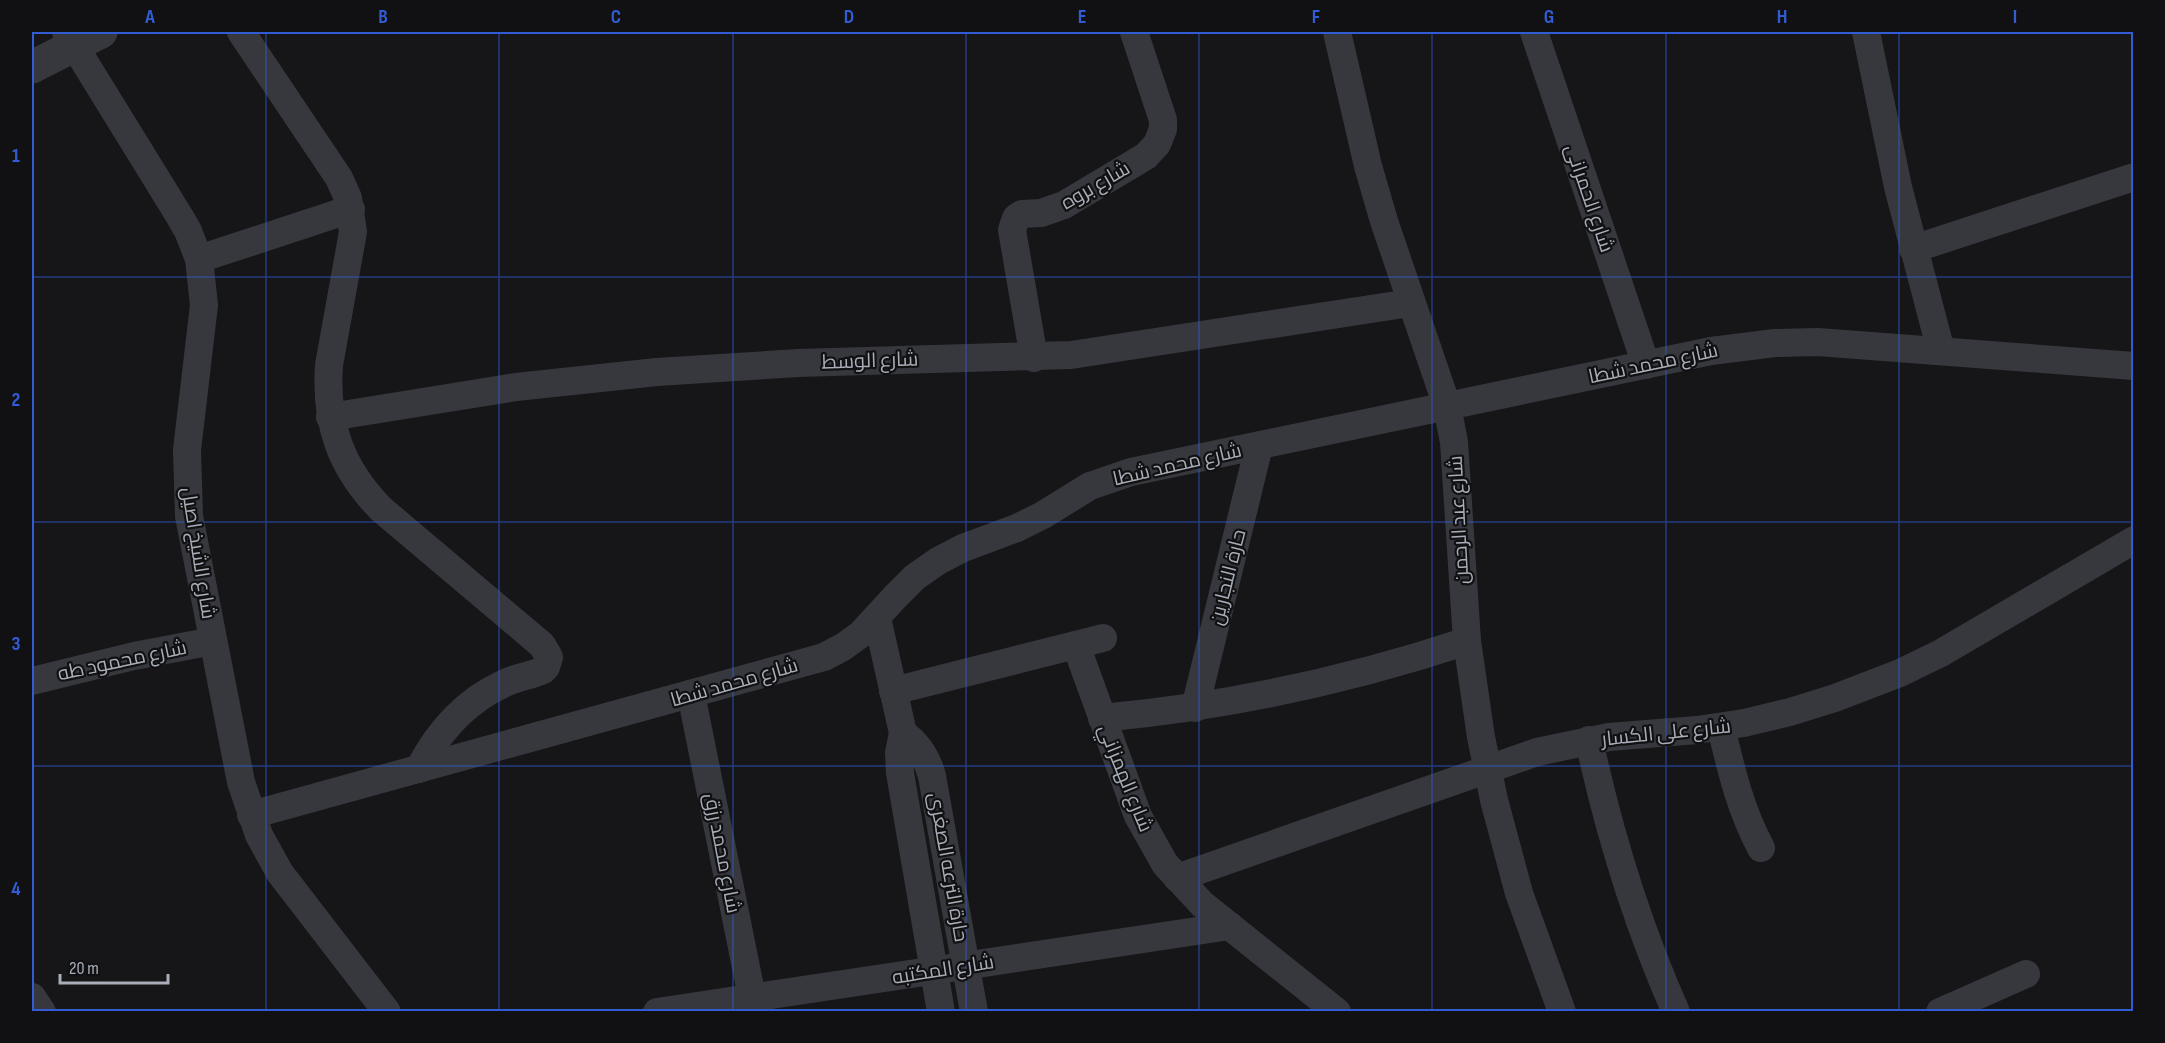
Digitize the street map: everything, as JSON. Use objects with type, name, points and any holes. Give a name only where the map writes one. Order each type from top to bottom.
[{"type":"street","points":[[241,32],[339,178],[351,209],[351,243],[329,364],[328,400],[334,435],[348,467],[368,496],[542,645],[549,657],[543,670],[504,683],[465,708],[434,742],[418,769]]},
{"type":"street","name":"شارع بروه","points":[[1034,358],[1012,230],[1013,224],[1022,214],[1053,209],[1074,199],[1146,156],[1157,144],[1163,129],[1161,112],[1134,32]]},
{"type":"street","name":"شارع عبد الرحمن","points":[[1337,32],[1368,166],[1410,303],[1447,406],[1454,442],[1467,641],[1476,706],[1502,831],[1519,893],[1562,1011]]},
{"type":"street","name":"شارع الحمرانى","points":[[1534,32],[1646,364]]},
{"type":"street","points":[[1866,32],[1884,124],[1913,249],[1941,351]]},
{"type":"street","points":[[32,67],[80,36]]},
{"type":"street","name":"شارع الشيخ اصيل","points":[[80,36],[188,231],[199,259],[204,305],[187,441],[189,516],[241,782],[251,815],[269,854],[286,882],[387,1011]]},
{"type":"street","points":[[1913,249],[2133,177]]},
{"type":"street","points":[[199,259],[351,209]]},
{"type":"street","name":"شارع الوسط","points":[[330,417],[493,390],[669,371],[846,361],[1071,356],[1410,303]]},
{"type":"street","name":"شارع محمد شطا","points":[[251,815],[824,657],[861,634],[915,577],[938,561],[963,548],[1035,519],[1090,486],[1131,472],[1646,364],[1711,351],[1775,343],[1818,342],[2133,366]]},
{"type":"street","name":"حارة النجارين","points":[[1195,708],[1259,446]]},
{"type":"street","name":"شارع على الكسار","points":[[1177,878],[1537,752],[1629,734],[1722,727],[1790,712],[1846,694],[1900,673],[1941,653],[2133,540]]},
{"type":"street","name":"حارة الترعه الصغرى","points":[[877,618],[903,733],[899,753],[900,773],[941,1011]]},
{"type":"street","name":"شارع محمود طه","points":[[32,681],[134,656],[213,641]]},
{"type":"street","name":"شارع الهمزاني","points":[[893,691],[1090,641],[1102,718],[1138,816],[1155,848],[1177,878],[1202,904],[1338,1011]]},
{"type":"street","points":[[1102,718],[1195,708],[1253,698],[1333,681],[1400,663],[1467,641]]},
{"type":"street","name":"شارع محمد رزق","points":[[691,694],[754,1004]]},
{"type":"street","points":[[1722,727],[1738,797],[1761,848]]},
{"type":"street","name":"حارة الترعه الصغرى","points":[[903,733],[925,756],[932,776],[974,1011]]},
{"type":"street","points":[[1589,740],[1604,807],[1626,882],[1645,938],[1676,1011]]},
{"type":"street","name":"شارع المكتبه","points":[[657,1011],[754,1004],[934,970],[1230,926]]},
{"type":"street","points":[[1940,1011],[2026,974]]},
{"type":"street","points":[[32,997],[42,1011]]}]
